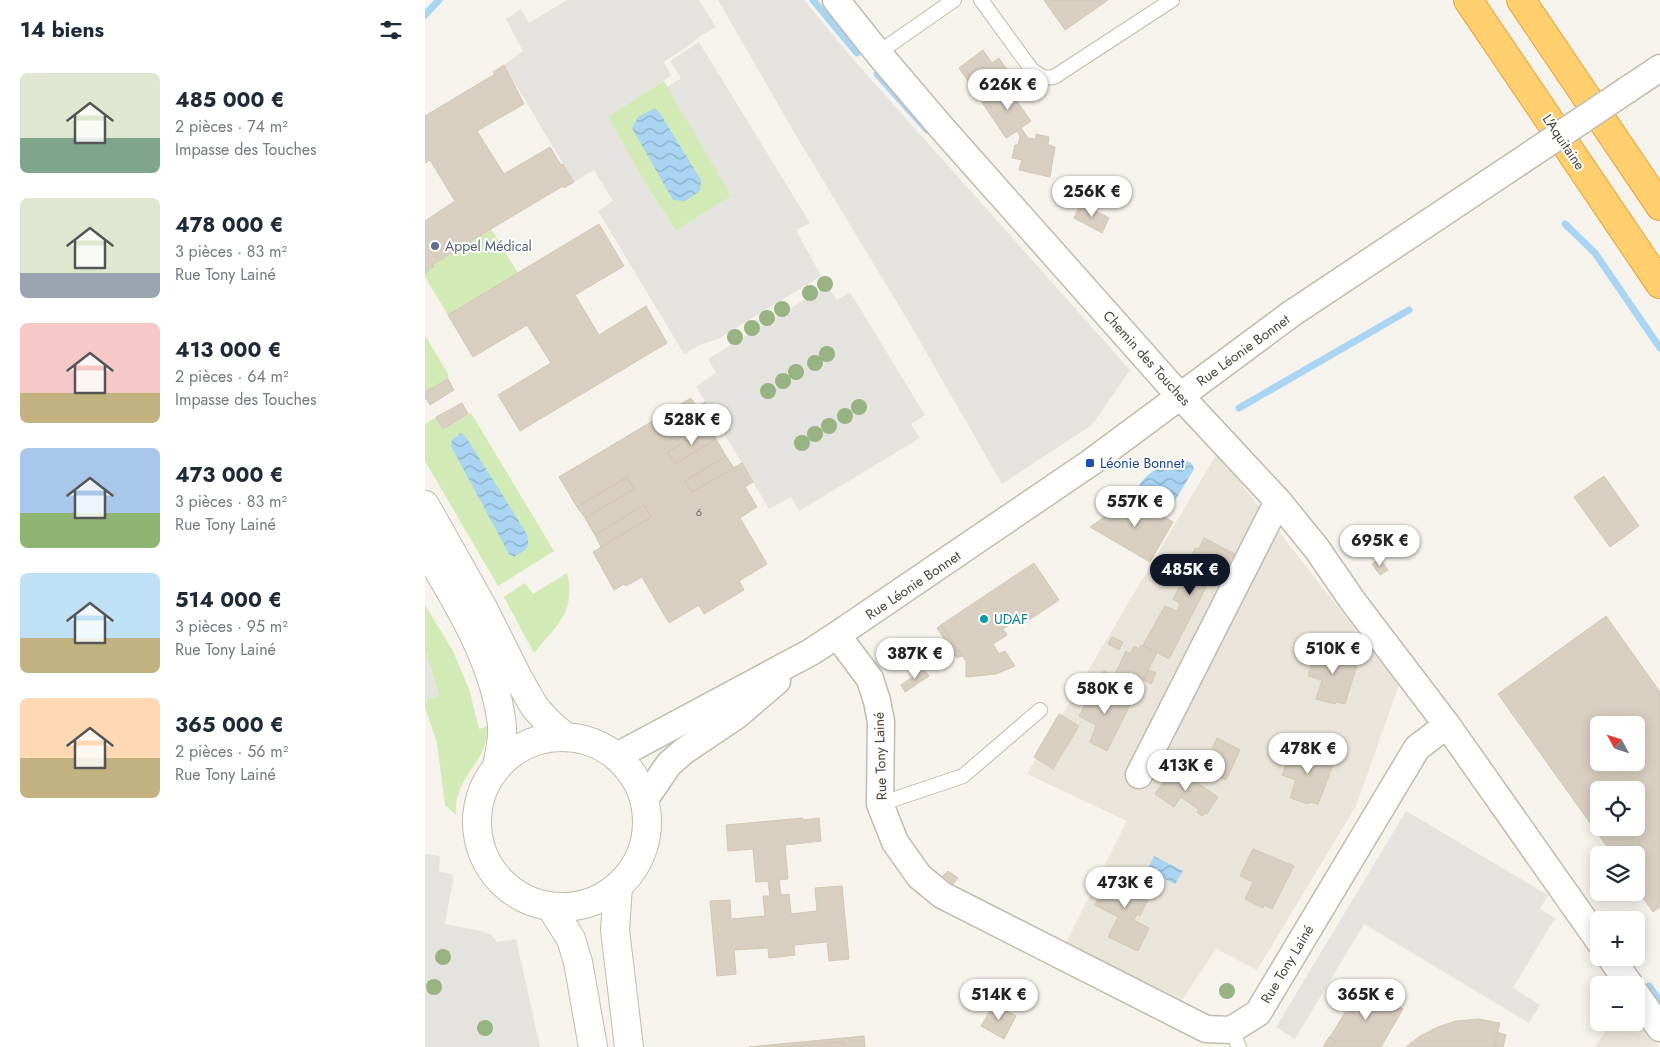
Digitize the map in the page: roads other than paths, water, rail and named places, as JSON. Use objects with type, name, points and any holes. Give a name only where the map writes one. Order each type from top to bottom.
[{"type":"highway","name":"L'Aquitaine","points":[[1468,0],[1660,284]]},
{"type":"highway","points":[[1521,0],[1660,206]]},
{"type":"street","name":"Chemin des Touches","points":[[836,0],[941,127],[1180,396],[1278,501],[1317,549],[1352,600],[1447,725]]},
{"type":"street","name":"Rue Léonie Bonnet","points":[[617,756],[811,652],[837,635],[1090,463],[1291,314],[1660,68]]},
{"type":"street","points":[[1139,775],[1278,501]]},
{"type":"street","points":[[425,505],[483,608],[530,698],[547,720],[564,736]]},
{"type":"street","points":[[425,548],[460,610],[482,653],[490,675],[502,719],[497,767]]},
{"type":"street","name":"Rue Tony Lainé","points":[[837,635],[870,679],[881,722],[880,804],[895,842],[919,876],[942,895],[1205,1029],[1235,1038],[1258,1013],[1417,748],[1447,725]]},
{"type":"street","name":"Rue Léonie Bonnet","points":[[645,799],[669,764],[684,751],[736,716],[811,652]]},
{"type":"street","points":[[1447,725],[1590,928]]},
{"type":"street","points":[[564,736],[583,739],[601,746],[617,756],[634,776],[645,799],[647,823],[644,846],[634,868],[618,886],[598,899],[575,906],[551,907],[524,898],[502,882],[485,859],[477,832],[477,809],[484,786],[497,767],[523,746],[539,739],[564,736]]},
{"type":"street","points":[[618,886],[615,930],[629,1047]]},
{"type":"street","points":[[551,907],[571,939],[578,962],[593,1047]]},
{"type":"street","points":[[1645,1007],[1660,1028]]},
{"type":"lane","points":[[878,53],[954,0]]},
{"type":"lane","points":[[981,0],[1032,70],[1044,78],[1054,77],[1172,0]]},
{"type":"lane","points":[[880,804],[963,776],[1040,710]]},
{"type":"water","points":[[655,108],[701,180],[700,191],[685,201],[673,200],[632,128],[638,117]]},
{"type":"water","points":[[461,433],[466,437],[527,534],[527,548],[514,557],[509,554],[451,446],[452,440]]},
{"type":"water","points":[[1178,460],[1190,462],[1194,469],[1169,511],[1165,513],[1136,498],[1140,484],[1145,478],[1164,465]]},
{"type":"water","points":[[1154,856],[1183,871],[1175,884],[1147,870]]},
{"type":"waterway","points":[[425,15],[439,0]]},
{"type":"waterway","points":[[813,0],[857,53]]},
{"type":"waterway","points":[[877,74],[927,130]]},
{"type":"waterway","points":[[1565,224],[1595,253],[1660,348]]},
{"type":"waterway","points":[[1239,408],[1409,310]]},
{"type":"waterway","points":[[1649,986],[1660,1001]]},
{"type":"place","name":"Appel Médical","points":[[435,246]]},
{"type":"place","name":"Léonie Bonnet","points":[[1090,463]]},
{"type":"place","name":"UDAF","points":[[984,619]]}]
